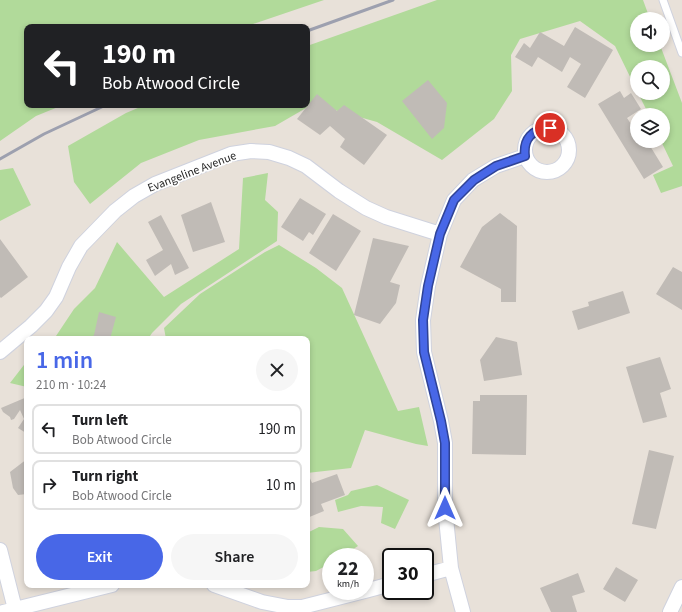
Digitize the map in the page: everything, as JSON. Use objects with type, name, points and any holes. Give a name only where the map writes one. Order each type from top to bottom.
[{"type":"street","name":"Evangeline Avenue","points":[[0,352],[31,326],[46,311],[56,297],[69,267],[81,246],[115,211],[134,196],[156,184],[231,154],[250,151],[269,152],[289,158],[306,166],[339,191],[366,208],[386,218],[440,234]]},
{"type":"street","points":[[463,612],[451,568],[445,508],[445,443],[424,352],[423,320],[428,286],[440,234],[454,200],[474,180],[496,166],[525,156]]},
{"type":"street","points":[[0,550],[9,610],[100,588]]},
{"type":"street","points":[[434,573],[451,568]]},
{"type":"street","points":[[670,612],[682,587]]},
{"type":"street","points":[[222,588],[262,602],[288,607],[302,607],[330,600]]},
{"type":"lane","points":[[663,0],[682,53]]},
{"type":"green space","points":[[0,0],[324,0],[253,24],[24,24],[24,108],[56,108],[36,116],[0,141]]},
{"type":"green space","points":[[437,0],[643,0],[647,12],[630,12],[630,52],[663,52],[666,60],[630,60],[630,77],[615,46],[580,21],[520,39],[511,55],[512,91],[494,119],[442,160],[377,122],[313,104],[310,106],[310,45]]},
{"type":"green space","points":[[670,71],[682,103],[682,186],[661,193],[653,175],[673,166],[664,148],[670,148],[670,108],[646,108],[642,100],[670,100]]},
{"type":"green space","points":[[138,108],[306,108],[275,126],[199,140],[141,163],[90,204],[74,182],[68,146],[126,113]]},
{"type":"green space","points":[[13,168],[31,205],[0,221],[0,170]]},
{"type":"green space","points":[[268,173],[265,200],[278,212],[277,241],[181,304],[150,336],[56,336],[74,309],[95,288],[117,242],[164,297],[239,249],[243,178]]},
{"type":"green space","points":[[279,245],[316,268],[342,288],[398,411],[419,407],[428,446],[365,430],[351,468],[310,473],[310,336],[165,336],[164,328],[200,294],[265,252]]},
{"type":"green space","points":[[24,365],[24,386],[10,383]]},
{"type":"green space","points":[[377,485],[409,500],[395,529],[381,523],[383,507],[361,506],[338,512],[335,500],[348,495],[351,491]]},
{"type":"green space","points":[[319,527],[343,529],[358,546],[355,548],[322,548],[322,568],[316,571],[310,572],[310,532]]},
{"type":"building","points":[[575,27],[613,50],[585,98],[567,87],[581,64],[570,57],[562,72],[538,57],[532,67],[515,57],[524,43],[530,48],[540,32],[564,46]]},
{"type":"building","points":[[428,80],[447,103],[444,128],[432,139],[402,101]]},
{"type":"building","points":[[620,91],[624,98],[630,94],[630,100],[635,100],[640,108],[630,108],[630,116],[627,118],[630,122],[630,148],[651,148],[663,167],[644,179],[598,104]]},
{"type":"building","points":[[317,94],[337,111],[344,105],[387,135],[364,165],[340,147],[345,139],[330,126],[320,135],[297,119],[306,108],[310,108],[310,103]]},
{"type":"building","points":[[300,198],[326,214],[313,235],[309,232],[303,241],[281,227]]},
{"type":"building","points":[[211,202],[225,242],[193,252],[181,215]]},
{"type":"building","points":[[500,213],[517,226],[516,302],[501,302],[501,289],[460,267],[482,227]]},
{"type":"building","points":[[333,214],[361,231],[336,271],[309,253]]},
{"type":"building","points":[[161,215],[189,268],[175,275],[171,264],[155,276],[146,260],[163,250],[148,222]]},
{"type":"building","points":[[373,238],[409,246],[390,282],[400,285],[396,303],[380,324],[354,315]]},
{"type":"building","points":[[0,239],[28,277],[1,298],[0,297]]},
{"type":"building","points":[[673,267],[682,272],[682,310],[656,294]]},
{"type":"building","points":[[623,291],[630,313],[578,330],[572,311],[589,306],[588,302]]},
{"type":"building","points":[[99,312],[116,317],[111,336],[93,336]]},
{"type":"building","points":[[496,337],[517,342],[522,375],[484,381],[480,360]]},
{"type":"building","points":[[660,357],[671,389],[660,393],[667,417],[643,423],[626,367]]},
{"type":"building","points":[[480,395],[527,395],[526,455],[472,454],[473,401],[480,401]]},
{"type":"building","points":[[24,398],[24,419],[20,410],[14,419],[11,420],[1,408]]},
{"type":"building","points":[[24,419],[24,432],[18,428]]},
{"type":"building","points":[[649,450],[674,456],[656,529],[632,524]]},
{"type":"building","points":[[24,461],[24,494],[18,495],[13,488],[10,472]]},
{"type":"building","points":[[337,474],[345,495],[321,504],[324,511],[310,517],[310,478],[312,483]]},
{"type":"building","points":[[616,567],[638,580],[625,602],[603,589]]},
{"type":"building","points":[[578,573],[585,592],[572,596],[577,612],[551,612],[540,588]]},
{"type":"railway","points":[[310,30],[393,0]]},
{"type":"railway","points":[[0,159],[44,134],[100,108]]},
{"type":"route","points":[[445,508],[445,443],[424,352],[423,320],[428,286],[440,234],[454,200],[474,180],[496,166],[525,156],[524,149],[530,136],[535,131],[542,128],[550,128]]}]
